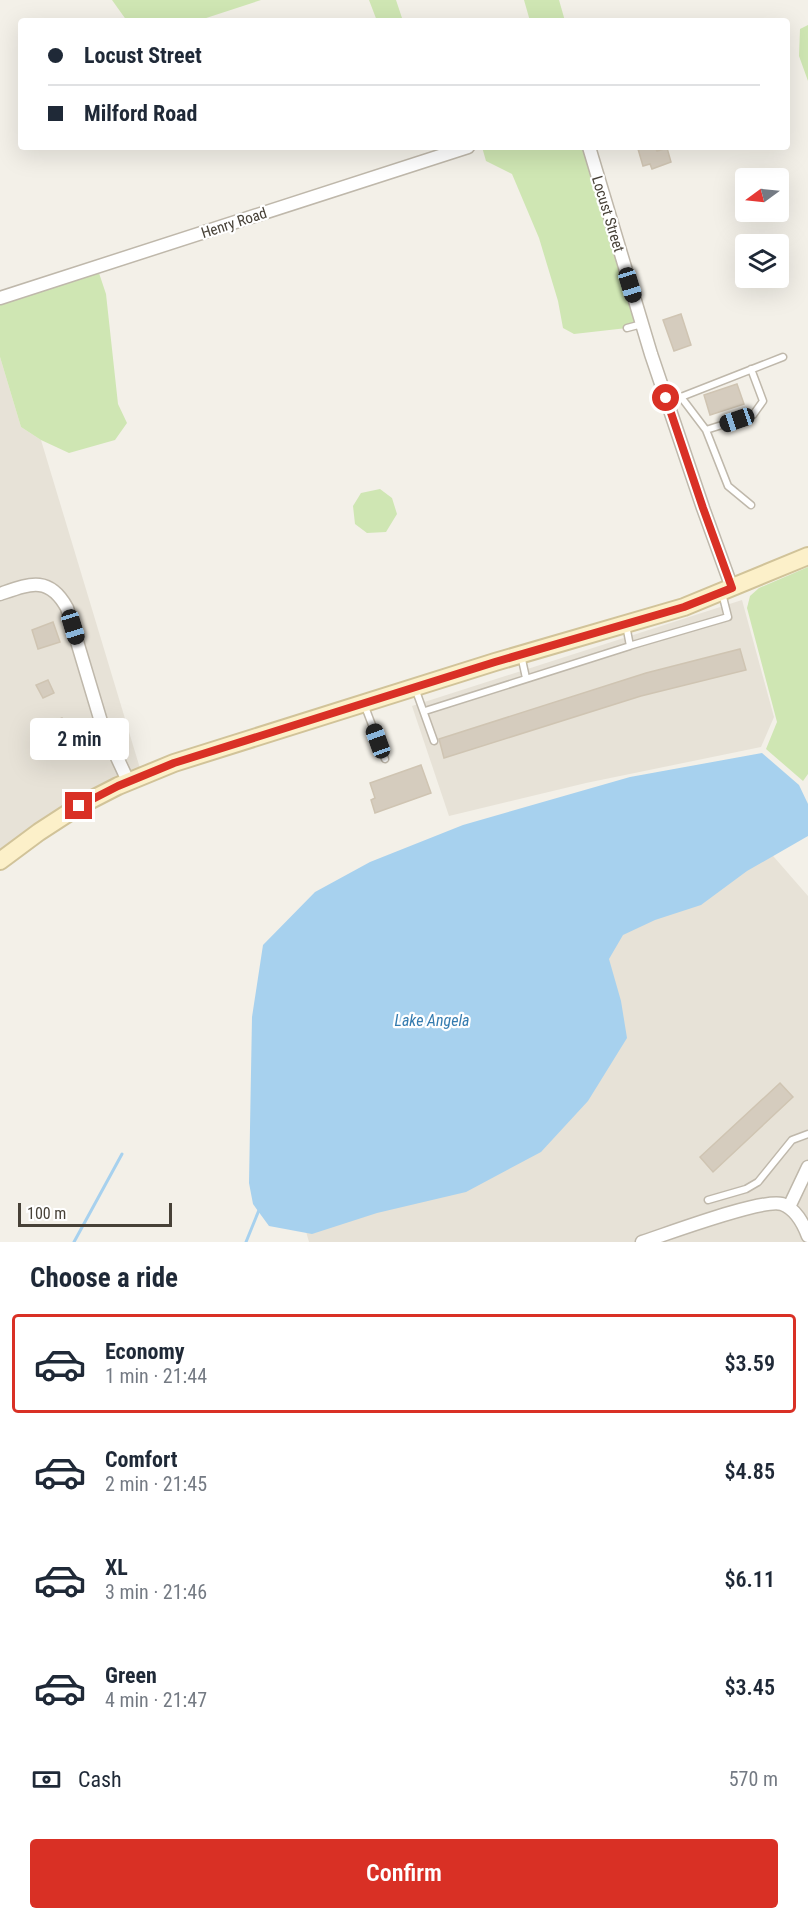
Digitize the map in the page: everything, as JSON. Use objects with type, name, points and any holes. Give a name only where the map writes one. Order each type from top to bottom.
[{"type":"street","name":"Henry Road","points":[[0,298],[459,150]]},
{"type":"street","name":"Locust Street","points":[[590,150],[642,324],[703,508],[727,590]]},
{"type":"street","points":[[0,861],[79,806],[128,781],[174,763],[521,654],[684,607],[808,556]]},
{"type":"street","points":[[0,594],[30,584],[48,587],[61,597],[67,608],[102,725],[128,781]]},
{"type":"street","points":[[789,1207],[808,1167]]},
{"type":"street","points":[[642,1242],[752,1206],[779,1203],[789,1207],[796,1214],[808,1236]]},
{"type":"lane","points":[[627,328],[642,324]]},
{"type":"lane","points":[[666,398],[681,397],[783,357]]},
{"type":"lane","points":[[706,430],[753,415],[763,401],[751,369]]},
{"type":"lane","points":[[681,397],[706,430],[728,486],[751,505]]},
{"type":"lane","points":[[425,711],[728,617],[727,590]]},
{"type":"lane","points":[[626,624],[629,646]]},
{"type":"lane","points":[[521,654],[526,678]]},
{"type":"lane","points":[[415,687],[434,741]]},
{"type":"lane","points":[[364,703],[385,759]]},
{"type":"lane","points":[[708,1200],[746,1189],[758,1182],[792,1140],[808,1134]]},
{"type":"shaded area","points":[[0,357],[21,427],[41,440],[142,775],[0,862]]},
{"type":"shaded area","points":[[742,600],[774,717],[761,747],[586,783],[449,816],[412,706]]},
{"type":"shaded area","points":[[760,841],[808,896],[808,1242],[309,1242],[301,1214],[563,932]]},
{"type":"green space","points":[[112,0],[261,0],[206,18],[125,18]]},
{"type":"green space","points":[[369,0],[396,0],[402,18],[376,18]]},
{"type":"green space","points":[[524,0],[559,0],[564,18],[529,18]]},
{"type":"green space","points":[[808,25],[808,81],[799,56],[800,29]]},
{"type":"green space","points":[[483,150],[590,150],[642,324],[574,334],[563,328],[558,301],[539,238],[512,174],[486,161]]},
{"type":"green space","points":[[97,267],[106,294],[118,404],[127,423],[115,440],[69,453],[41,440],[21,427],[0,357],[0,298]]},
{"type":"green space","points":[[380,489],[392,498],[397,514],[386,532],[367,533],[355,524],[353,506],[361,493]]},
{"type":"green space","points":[[808,567],[808,774],[803,781],[766,749],[777,722],[747,608],[750,596],[759,588]]},
{"type":"water","name":"Lake Angela","points":[[762,753],[799,785],[808,804],[808,836],[747,871],[701,905],[655,920],[623,935],[609,959],[621,1001],[627,1038],[588,1101],[541,1152],[466,1192],[377,1213],[312,1234],[269,1226],[253,1204],[249,1183],[252,1017],[263,945],[315,892],[370,862],[463,825],[630,777]]},
{"type":"building","points":[[638,150],[668,150],[671,162],[652,169],[650,164],[643,166]]},
{"type":"building","points":[[681,314],[691,345],[674,351],[663,320]]},
{"type":"building","points":[[737,384],[744,404],[710,415],[704,395]]},
{"type":"building","points":[[53,622],[60,642],[38,649],[32,630]]},
{"type":"building","points":[[740,649],[746,670],[641,696],[444,758],[439,739],[646,673]]},
{"type":"building","points":[[48,680],[54,693],[43,698],[36,685]]},
{"type":"building","points":[[62,718],[72,739],[60,745],[58,740],[40,748],[32,731]]},
{"type":"building","points":[[421,765],[431,793],[375,813],[371,800],[375,798],[370,783]]},
{"type":"building","points":[[780,1083],[793,1097],[713,1172],[700,1157]]},
{"type":"waterway","points":[[74,1242],[122,1154]]},
{"type":"waterway","points":[[246,1242],[259,1210]]},
{"type":"route","points":[[79,806],[142,775],[174,763],[495,662],[684,607],[732,588],[666,398]]}]
